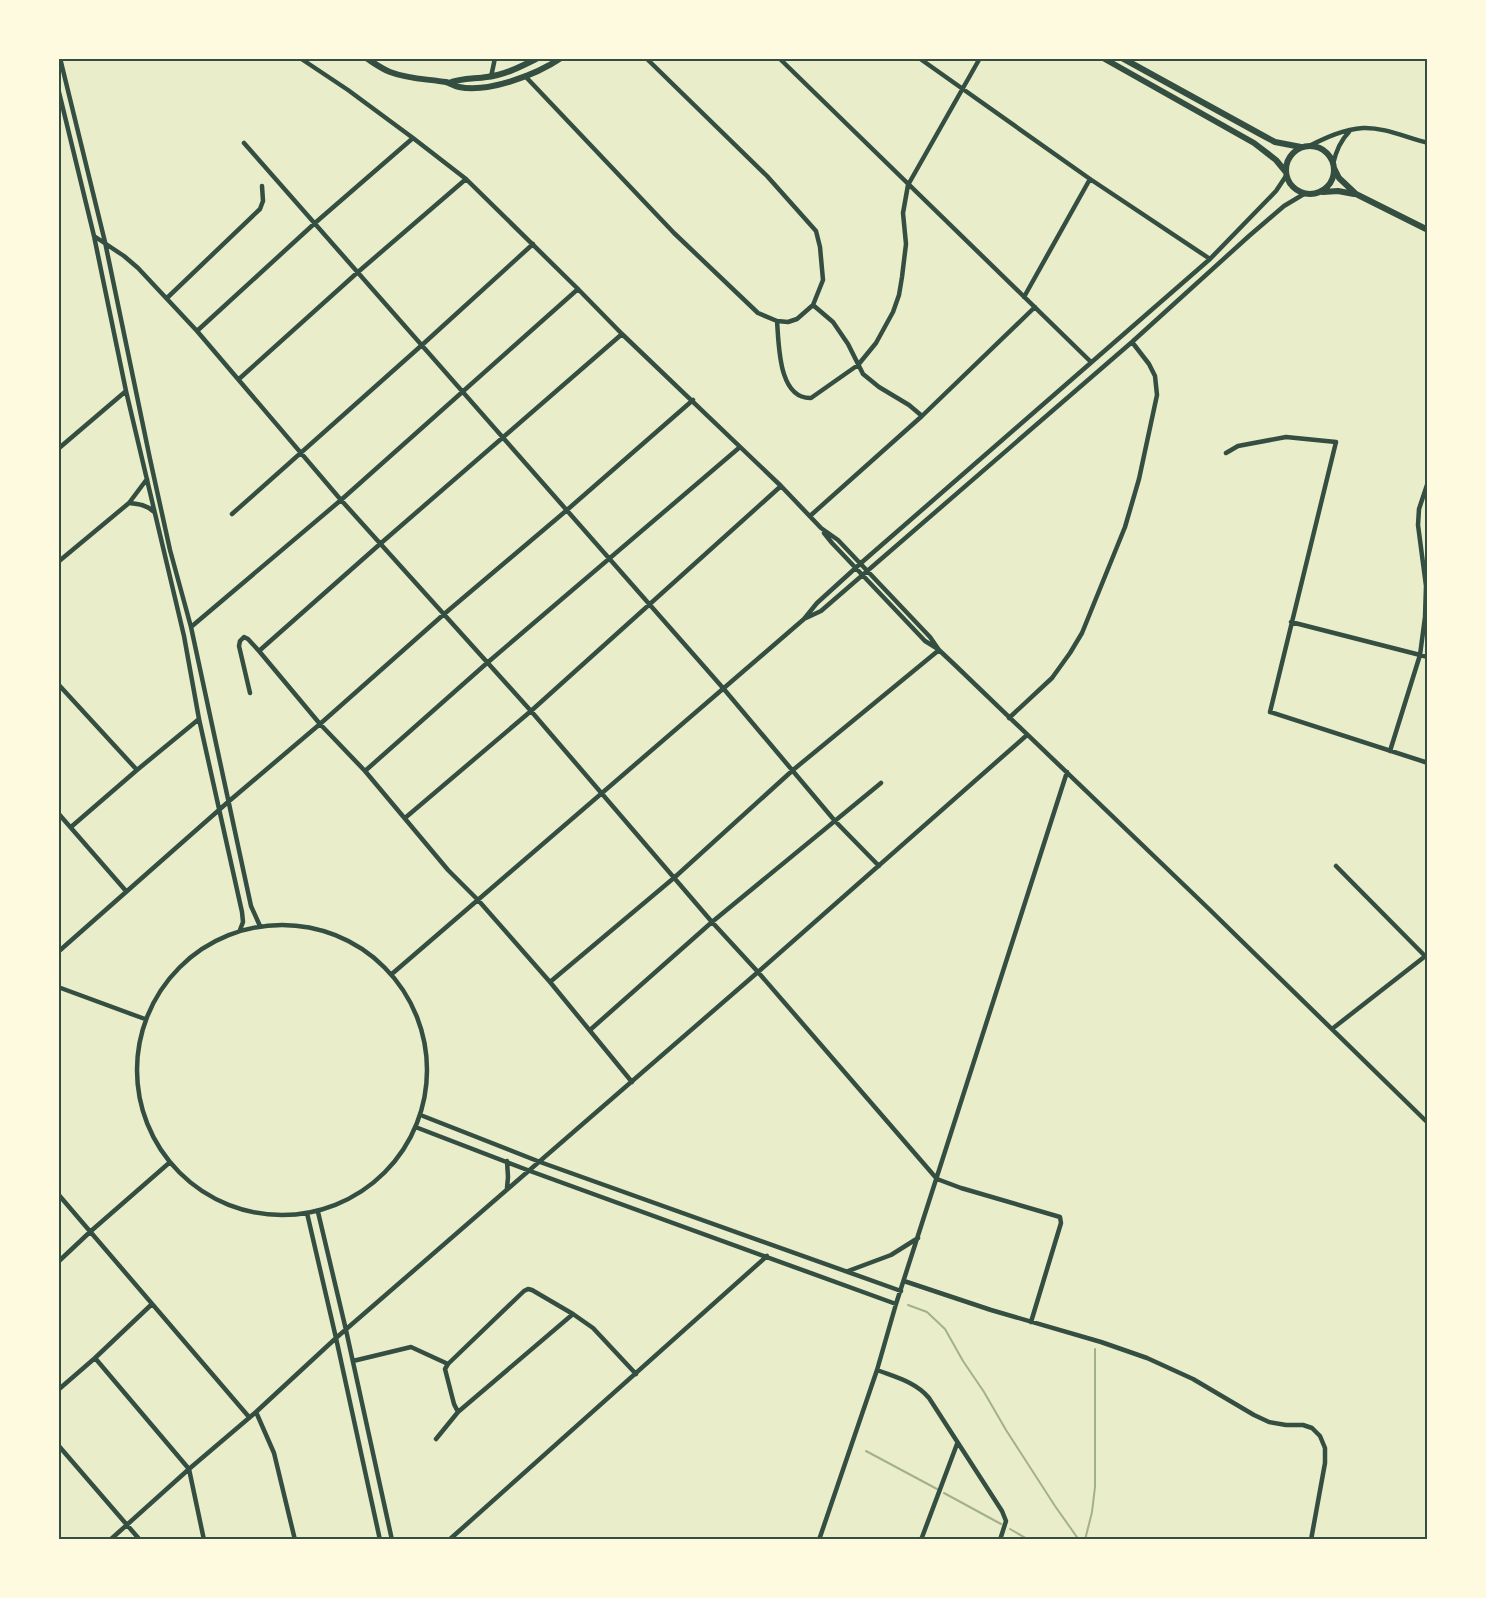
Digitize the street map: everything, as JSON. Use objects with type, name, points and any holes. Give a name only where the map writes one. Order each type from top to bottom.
[{"type":"street","points":[[60,58],[105,242],[170,550],[191,627],[251,906],[260,926]]},
{"type":"street","points":[[300,58],[348,90],[466,179],[622,334],[781,486],[926,641],[939,650],[1067,772],[1428,1123]]},
{"type":"street","points":[[366,58],[391,72],[428,81],[448,82],[457,79],[491,77],[521,67],[527,61],[538,58]]},
{"type":"street","points":[[491,77],[495,58]]},
{"type":"street","points":[[448,82],[457,87],[475,88],[507,82],[541,70],[561,58]]},
{"type":"street","points":[[525,76],[674,233],[758,313],[777,321],[788,322],[797,319],[813,305],[823,280],[816,231],[767,176],[646,58]]},
{"type":"street","points":[[779,58],[1091,362]]},
{"type":"street","points":[[919,58],[1090,179],[1210,259]]},
{"type":"street","points":[[777,321],[780,366],[786,382],[805,399],[811,399],[858,365],[876,343],[893,312],[899,295],[906,244],[904,205],[909,185],[980,58]]},
{"type":"street","points":[[1103,58],[1254,143],[1276,160],[1286,173],[1292,188],[1304,194]]},
{"type":"street","points":[[1122,58],[1275,142],[1301,147],[1317,147],[1324,150],[1330,156],[1339,178],[1356,194],[1428,230]]},
{"type":"street","points":[[58,88],[94,236],[126,391],[184,636],[199,719],[242,912],[243,922],[240,930]]},
{"type":"street","points":[[1309,146],[1323,139],[1365,128],[1428,143]]},
{"type":"street","points":[[1319,193],[1330,184],[1337,150],[1351,130]]},
{"type":"street","points":[[197,331],[315,223],[413,138]]},
{"type":"street","points":[[244,144],[723,688],[835,821],[879,866]]},
{"type":"street","points":[[804,620],[817,603],[861,563],[1210,259],[1276,191],[1286,173],[1289,156],[1301,147]]},
{"type":"street","points":[[239,379],[466,179]]},
{"type":"street","points":[[1024,297],[1090,179]]},
{"type":"street","points":[[166,298],[260,209],[263,201],[262,186]]},
{"type":"street","points":[[393,973],[723,688],[862,575],[1132,342],[1284,206],[1304,194],[1338,191],[1356,194]]},
{"type":"street","points":[[94,236],[138,268],[197,331],[341,500],[531,711],[937,1179],[1060,1217],[1061,1223],[1031,1322]]},
{"type":"street","points":[[232,514],[533,244]]},
{"type":"street","points":[[191,627],[341,500],[578,289]]},
{"type":"street","points":[[813,305],[833,322],[848,344],[863,374],[922,416]]},
{"type":"street","points":[[810,516],[922,416],[1035,307]]},
{"type":"street","points":[[259,651],[622,334]]},
{"type":"street","points":[[1009,718],[1052,678],[1070,653],[1082,633],[1125,527],[1139,479],[1157,395],[1155,376],[1132,342]]},
{"type":"street","points":[[58,449],[126,391]]},
{"type":"street","points":[[58,952],[693,400]]},
{"type":"street","points":[[1226,453],[1238,446],[1286,437],[1336,441],[1270,712],[1428,763]]},
{"type":"street","points":[[365,771],[487,663],[741,447]]},
{"type":"street","points":[[58,562],[129,503],[147,479]]},
{"type":"street","points":[[1390,751],[1420,655],[1426,586],[1418,525],[1419,509],[1428,482]]},
{"type":"street","points":[[405,818],[531,711],[781,486]]},
{"type":"street","points":[[129,503],[149,507],[155,512]]},
{"type":"street","points":[[821,528],[838,540],[861,563],[930,637],[939,650]]},
{"type":"street","points":[[1291,622],[1428,657]]},
{"type":"street","points":[[250,693],[238,646],[244,637],[259,651],[320,724],[365,771],[448,870],[478,900],[550,982],[632,1082]]},
{"type":"street","points":[[550,982],[675,878],[793,770],[939,650]]},
{"type":"street","points":[[58,684],[136,770]]},
{"type":"street","points":[[71,827],[199,719]]},
{"type":"street","points":[[110,1539],[256,1412],[336,1338],[1027,735]]},
{"type":"street","points":[[819,1539],[877,1370],[900,1291],[1067,772]]},
{"type":"street","points":[[590,1030],[712,922],[880,783]]},
{"type":"street","points":[[58,813],[126,891]]},
{"type":"street","points":[[1332,1029],[1426,955],[1336,867]]},
{"type":"street","points":[[289,923],[326,930],[360,946],[393,973],[409,997],[422,1028],[428,1061],[423,1116],[418,1128],[392,1165],[359,1194],[318,1212],[277,1216],[236,1209],[200,1191],[169,1163],[149,1131],[138,1094],[137,1056],[146,1019],[158,993],[176,969],[198,950],[224,936],[260,926],[289,923]]},
{"type":"street","points":[[58,987],[146,1019]]},
{"type":"street","points":[[423,1116],[540,1162],[900,1291]]},
{"type":"street","points":[[418,1128],[896,1304]]},
{"type":"street","points":[[507,1161],[507,1190]]},
{"type":"street","points":[[58,1262],[169,1163]]},
{"type":"street","points":[[58,1194],[249,1418]]},
{"type":"street","points":[[318,1212],[392,1539]]},
{"type":"street","points":[[307,1213],[380,1539]]},
{"type":"street","points":[[846,1272],[891,1255],[918,1238]]},
{"type":"street","points":[[449,1539],[767,1256]]},
{"type":"street","points":[[904,1281],[1147,1358],[1193,1379],[1269,1422],[1312,1428],[1320,1436],[1325,1448],[1325,1463],[1311,1539]]},
{"type":"street","points":[[458,1412],[445,1369],[528,1289],[573,1314],[601,1336],[636,1374]]},
{"type":"street","points":[[58,1390],[95,1359],[152,1304]]},
{"type":"street","points":[[436,1439],[458,1412],[573,1314]]},
{"type":"street","points":[[353,1361],[411,1347],[448,1364]]},
{"type":"street","points":[[95,1359],[189,1469],[204,1539]]},
{"type":"street","points":[[877,1370],[911,1383],[922,1389],[929,1398],[1002,1511],[1006,1521],[1000,1539]]},
{"type":"street","points":[[256,1412],[274,1453],[296,1539]]},
{"type":"street","points":[[921,1539],[957,1443]]},
{"type":"street","points":[[58,1445],[140,1539]]},
{"type":"waterway","points":[[908,1305],[927,1312],[945,1329],[1006,1430],[1079,1540]]},
{"type":"waterway","points":[[1085,1540],[1095,1487],[1095,1349]]},
{"type":"waterway","points":[[866,1451],[937,1489]]},
{"type":"waterway","points":[[944,1493],[1001,1524]]},
{"type":"waterway","points":[[1010,1529],[1029,1540]]}]
